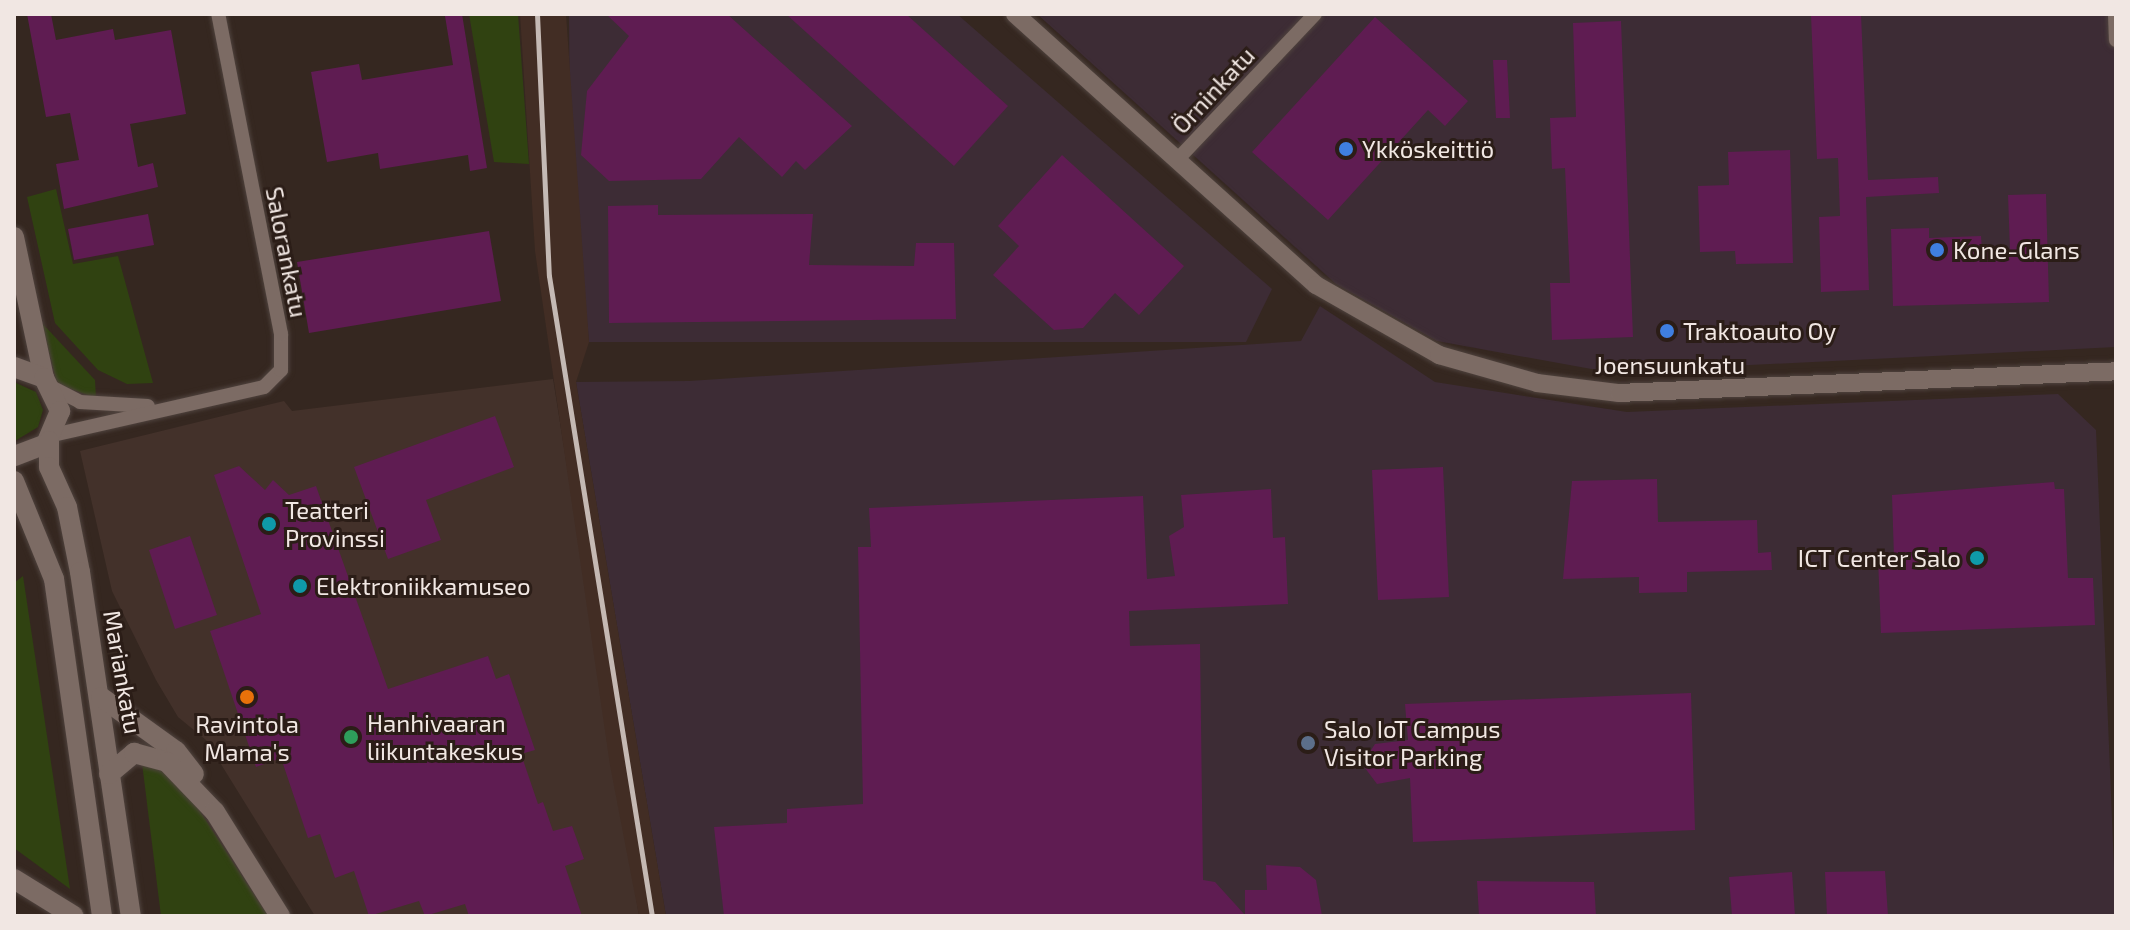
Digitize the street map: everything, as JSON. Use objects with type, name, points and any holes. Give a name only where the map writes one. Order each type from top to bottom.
[{"type":"main road","points":[[14,237],[48,383]]},
{"type":"main road","points":[[14,367],[48,383]]},
{"type":"main road","name":"Mariankatu","points":[[48,383],[60,411],[51,438],[49,467],[72,524],[113,768],[131,916]]},
{"type":"main road","points":[[14,456],[51,438]]},
{"type":"main road","points":[[14,481],[54,579],[89,800],[102,916]]},
{"type":"main road","points":[[101,697],[176,751],[280,916]]},
{"type":"main road","points":[[89,800],[113,768],[134,753],[153,756],[183,775],[215,812]]},
{"type":"main road","points":[[14,879],[74,916]]},
{"type":"main road","points":[[14,885],[42,895]]},
{"type":"street","name":"Salorankatu","points":[[51,438],[160,407],[264,387],[278,377],[283,358],[218,14]]},
{"type":"street","name":"Joensuunkatu","points":[[1015,14],[1176,161],[1341,304],[1439,355],[1537,383],[1687,392],[2116,371]]},
{"type":"street","name":"Örninkatu","points":[[1176,161],[1315,14]]},
{"type":"street","points":[[2115,14],[2116,40]]},
{"type":"street","name":"Salorankatu","points":[[48,383],[80,402],[160,407]]},
{"type":"shaded area","points":[[520,14],[566,14],[589,342],[576,382],[666,916],[639,916],[610,765],[535,251]]},
{"type":"shaded area","points":[[569,14],[957,14],[1272,289],[1246,342],[589,342],[570,141]]},
{"type":"shaded area","points":[[1037,14],[2116,14],[2116,347],[1608,372],[1437,341],[1336,284]]},
{"type":"shaded area","points":[[1320,306],[1435,382],[1627,412],[2058,394],[2096,430],[2116,916],[666,916],[576,382],[689,381],[1301,341]]},
{"type":"shaded area","points":[[553,379],[639,916],[315,916],[206,740],[178,717],[156,680],[112,591],[80,451],[284,401],[292,411]]},
{"type":"green space","points":[[469,14],[518,14],[529,164],[494,162]]},
{"type":"green space","points":[[56,189],[73,264],[118,256],[153,383],[127,384],[98,370],[55,323],[27,197]]},
{"type":"green space","points":[[42,323],[95,380],[96,398],[57,384]]},
{"type":"green space","points":[[14,382],[36,392],[43,410],[38,427],[15,441]]},
{"type":"green space","points":[[23,576],[70,889],[14,848],[14,583]]},
{"type":"green space","points":[[142,763],[168,772],[194,802],[268,916],[161,916]]},
{"type":"building","points":[[27,14],[51,14],[56,40],[113,29],[115,40],[171,30],[186,114],[130,124],[138,167],[153,163],[158,187],[64,209],[56,164],[79,160],[70,113],[46,117]]},
{"type":"building","points":[[462,14],[487,168],[470,171],[468,155],[380,169],[378,153],[327,162],[311,72],[359,64],[362,80],[453,65],[445,16]]},
{"type":"building","points":[[606,14],[727,14],[852,126],[805,170],[796,161],[782,177],[739,137],[701,179],[609,181],[581,155],[587,91],[629,36]]},
{"type":"building","points":[[786,14],[906,14],[1008,106],[954,166]]},
{"type":"building","points":[[1861,14],[1868,180],[1938,177],[1939,193],[1866,197],[1869,290],[1821,292],[1819,217],[1840,216],[1838,158],[1817,159],[1811,15]]},
{"type":"building","points":[[1375,17],[1468,101],[1445,126],[1428,110],[1328,220],[1252,152]]},
{"type":"building","points":[[1621,21],[1633,337],[1552,340],[1550,283],[1570,283],[1565,168],[1552,169],[1550,118],[1576,117],[1573,23]]},
{"type":"building","points":[[1493,60],[1507,60],[1510,118],[1496,118]]},
{"type":"building","points":[[1790,150],[1793,263],[1736,264],[1735,251],[1700,252],[1698,186],[1729,185],[1728,152]]},
{"type":"building","points":[[1062,155],[1184,266],[1139,315],[1115,293],[1083,328],[1054,330],[993,275],[1019,246],[998,226]]},
{"type":"building","name":"Kone-Glans","points":[[2046,194],[2049,302],[1893,306],[1891,229],[1929,228],[1929,238],[1981,236],[1982,251],[2010,250],[2008,195]]},
{"type":"building","points":[[658,205],[658,215],[813,214],[809,265],[914,266],[916,243],[954,243],[956,319],[609,323],[608,206]]},
{"type":"building","points":[[148,214],[154,245],[74,260],[68,229]]},
{"type":"building","points":[[489,231],[501,301],[309,333],[297,262]]},
{"type":"building","points":[[495,416],[514,467],[426,500],[441,540],[388,559],[354,467]]},
{"type":"building","points":[[239,466],[265,490],[273,480],[289,495],[316,486],[388,689],[488,656],[496,679],[509,674],[535,750],[521,754],[538,804],[543,802],[553,831],[572,826],[584,859],[565,866],[582,916],[469,916],[465,904],[425,916],[419,901],[369,916],[354,871],[335,878],[320,834],[308,838],[281,758],[256,767],[210,631],[261,614],[214,475]]},
{"type":"building","points":[[1443,467],[1449,597],[1378,600],[1372,470]]},
{"type":"building","points":[[1657,479],[1658,522],[1757,520],[1758,553],[1771,552],[1772,570],[1687,572],[1687,592],[1639,593],[1639,577],[1563,579],[1572,481]]},
{"type":"building","name":"ICT Center Salo","points":[[2054,482],[2055,489],[2064,489],[2068,578],[2093,578],[2095,625],[1881,633],[1878,558],[1894,557],[1892,495]]},
{"type":"building","points":[[1271,489],[1273,538],[1285,537],[1288,604],[1129,611],[1130,646],[1200,644],[1203,880],[1215,882],[1245,915],[1245,890],[1267,890],[1266,865],[1300,867],[1316,880],[1322,916],[724,916],[714,827],[787,823],[787,809],[863,804],[858,547],[871,547],[869,508],[1143,496],[1147,579],[1175,576],[1169,536],[1184,527],[1181,495]]},
{"type":"building","points":[[190,536],[217,615],[175,629],[149,550]]},
{"type":"building","points":[[1691,693],[1695,830],[1413,842],[1410,778],[1377,784],[1362,764],[1375,744],[1408,740],[1405,704]]},
{"type":"building","points":[[1885,871],[1888,916],[1827,916],[1825,872]]},
{"type":"building","points":[[1792,872],[1795,916],[1732,916],[1729,877]]},
{"type":"building","points":[[1477,881],[1594,882],[1596,916],[1479,916]]},
{"type":"railway","points":[[537,14],[549,276],[652,916]]},
{"type":"place","name":"Ykköskeittiö","points":[[1346,149]]},
{"type":"place","name":"Kone-Glans","points":[[1937,250]]},
{"type":"place","name":"Traktoauto Oy","points":[[1667,331]]},
{"type":"place","name":"Teatteri Provinssi","points":[[269,524]]},
{"type":"place","name":"ICT Center Salo","points":[[1977,558]]},
{"type":"place","name":"Elektroniikkamuseo","points":[[300,586]]},
{"type":"place","name":"Ravintola Mama's","points":[[247,697]]},
{"type":"place","name":"Hanhivaaran liikuntakeskus","points":[[351,737]]},
{"type":"place","name":"Salo IoT Campus Visitor Parking","points":[[1308,743]]}]
